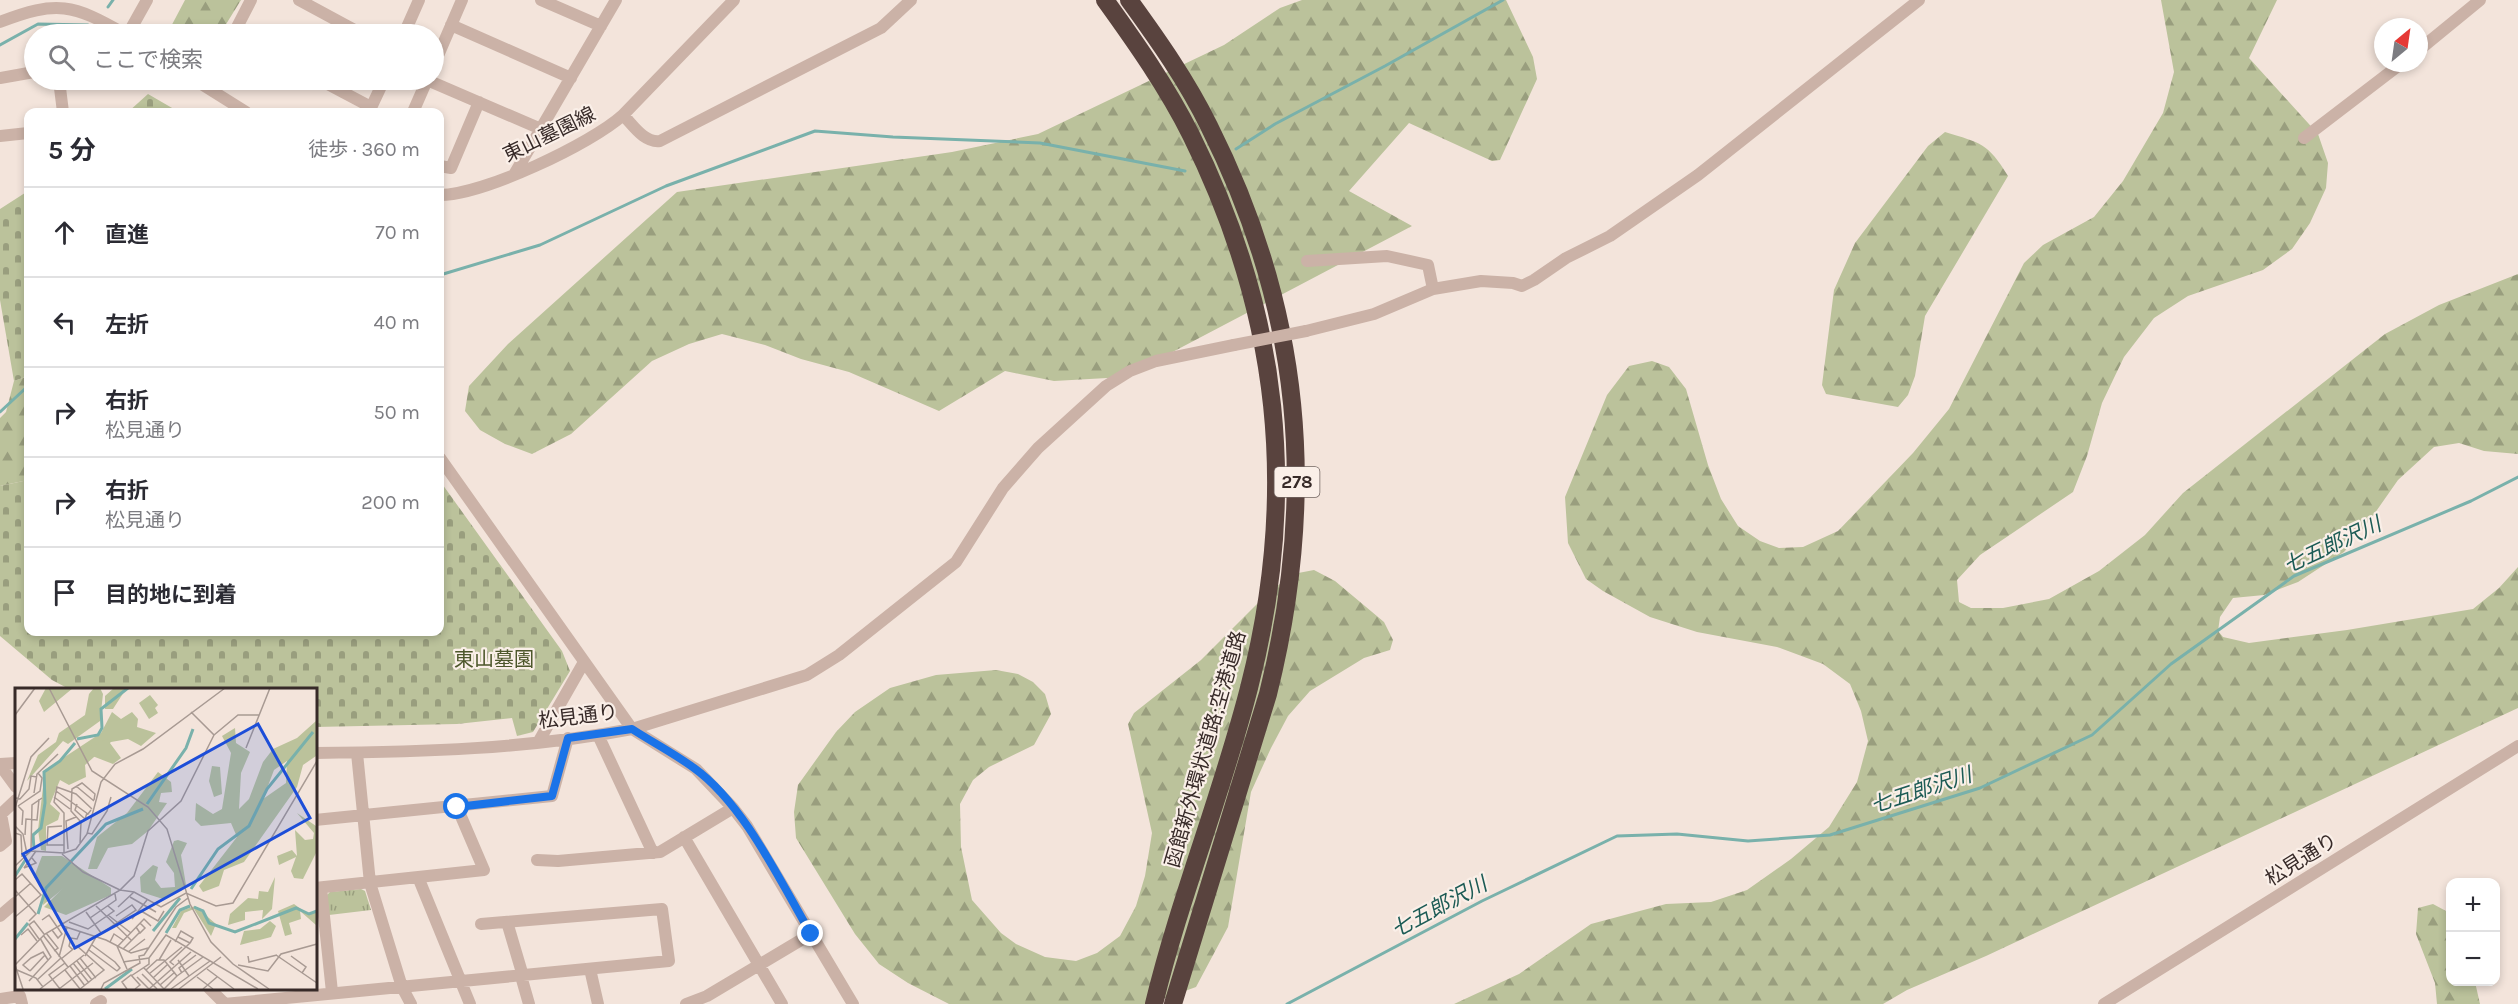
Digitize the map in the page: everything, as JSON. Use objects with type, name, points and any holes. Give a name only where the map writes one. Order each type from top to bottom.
[{"type":"highway","name":"函館新外環状道路;空港道路","points":[[1105,0],[1163,86],[1190,133],[1235,237],[1260,327],[1270,386],[1275,447],[1276,501],[1273,557],[1259,644],[1234,738],[1154,1004]]},
{"type":"highway","name":"278","points":[[1129,0],[1182,77],[1208,124],[1236,182],[1255,232],[1280,323],[1291,383],[1296,446],[1297,502],[1293,560],[1279,649],[1253,744],[1176,995]]},
{"type":"street","points":[[129,24],[147,0]]},
{"type":"street","points":[[239,24],[251,0]]},
{"type":"street","points":[[299,0],[343,24]]},
{"type":"street","points":[[408,24],[419,0]]},
{"type":"street","points":[[444,41],[462,0]]},
{"type":"street","points":[[541,0],[601,26]]},
{"type":"street","points":[[515,173],[616,0]]},
{"type":"street","name":"東山墓園線","points":[[444,195],[460,193],[515,173],[591,139],[623,115],[734,0]]},
{"type":"street","points":[[623,115],[645,138],[655,142],[660,141],[881,28],[911,0]]},
{"type":"street","points":[[444,464],[632,729],[807,675],[831,660],[956,562],[1003,488],[1038,448],[1106,386],[1130,371],[1156,361],[1306,331],[1374,314],[1433,289],[1481,281],[1513,283],[1522,286],[1566,258],[1610,236],[1698,175],[1919,0]]},
{"type":"street","points":[[2428,43],[2480,0]]},
{"type":"street","points":[[0,22],[31,5],[50,7],[78,5],[106,24]]},
{"type":"street","points":[[451,25],[571,78]]},
{"type":"street","points":[[2304,138],[2390,72]]},
{"type":"street","points":[[0,78],[24,74]]},
{"type":"street","points":[[444,87],[541,129]]},
{"type":"street","points":[[60,90],[62,108]]},
{"type":"street","points":[[211,90],[240,108]]},
{"type":"street","points":[[337,90],[367,108]]},
{"type":"street","points":[[371,108],[379,90]]},
{"type":"street","points":[[415,108],[423,90]]},
{"type":"street","points":[[444,167],[451,168],[479,102]]},
{"type":"street","points":[[0,136],[24,133]]},
{"type":"street","points":[[1307,261],[1387,256],[1428,265],[1433,289]]},
{"type":"street","points":[[539,741],[584,662]]},
{"type":"street","name":"松見通り","points":[[316,753],[430,752],[598,735],[632,729],[696,769],[733,807],[747,826],[853,1004]]},
{"type":"street","points":[[598,735],[653,853]]},
{"type":"street","points":[[316,820],[552,796],[568,738]]},
{"type":"street","name":"松見通り","points":[[2104,1004],[2518,746]]},
{"type":"street","points":[[357,753],[370,883],[402,987],[411,1004]]},
{"type":"street","points":[[0,764],[15,763]]},
{"type":"street","points":[[0,764],[15,786]]},
{"type":"street","points":[[0,846],[6,841],[1,814],[15,801]]},
{"type":"street","points":[[332,992],[318,888],[484,870],[457,807]]},
{"type":"street","points":[[537,860],[558,861],[660,852],[733,807]]},
{"type":"street","points":[[684,837],[782,1004]]},
{"type":"street","points":[[418,877],[470,1004]]},
{"type":"street","points":[[0,916],[15,904]]},
{"type":"street","points":[[211,989],[225,1004],[262,1002],[281,993],[402,987],[669,961],[663,909],[482,924]]},
{"type":"street","points":[[507,922],[529,1004]]},
{"type":"street","points":[[686,1004],[709,1000],[759,965],[811,934]]},
{"type":"street","points":[[590,969],[598,1004]]},
{"type":"street","points":[[0,999],[20,996],[21,1004]]},
{"type":"green space","points":[[185,0],[241,0],[226,24],[172,24]]},
{"type":"green space","points":[[1302,0],[1506,0],[1533,57],[1537,79],[1500,160],[1492,161],[1409,123],[1349,191],[1412,226],[1125,377],[1054,381],[1005,371],[939,411],[849,372],[722,334],[689,344],[652,361],[571,434],[532,454],[505,444],[480,430],[465,411],[469,386],[508,344],[677,192],[952,152],[1038,134],[1224,45],[1280,8]]},
{"type":"green space","points":[[2161,0],[2277,0],[2249,58],[2318,134],[2328,163],[2326,188],[2310,223],[2292,249],[2263,270],[2188,296],[2154,318],[2124,357],[2102,403],[2087,456],[2073,492],[1980,555],[1957,580],[1959,602],[1971,608],[2003,608],[2049,599],[2099,571],[2145,535],[2183,493],[2385,334],[2439,305],[2518,274],[2518,454],[2484,451],[2459,443],[2434,447],[2398,480],[2344,552],[2298,582],[2264,595],[2233,598],[2220,617],[2218,631],[2223,637],[2249,643],[2347,630],[2473,609],[2499,588],[2518,567],[2518,708],[1986,956],[1907,990],[1883,1004],[1454,1004],[1519,974],[1591,924],[1666,904],[1711,902],[1747,890],[1791,859],[1829,827],[1857,782],[1868,741],[1861,711],[1850,684],[1823,664],[1777,647],[1697,632],[1650,617],[1586,579],[1568,543],[1565,497],[1607,395],[1629,366],[1652,361],[1669,367],[1686,389],[1708,465],[1721,499],[1738,526],[1760,541],[1779,548],[1803,547],[1838,531],[1913,453],[1949,409],[2024,263],[2043,245],[2094,217],[2123,181],[2163,113],[2174,72]]},
{"type":"green space","points":[[148,94],[172,108],[132,108]]},
{"type":"green space","points":[[1945,132],[1975,142],[1989,150],[2008,176],[1925,316],[1915,376],[1908,395],[1898,407],[1826,394],[1822,385],[1834,290],[1855,243],[1928,146]]},
{"type":"green space","points":[[24,194],[24,377],[14,381],[0,300],[0,209]]},
{"type":"green space","points":[[24,377],[24,481],[0,486],[0,418],[6,412],[14,381]]},
{"type":"green space","name":"東山墓園","points":[[24,481],[24,636],[444,636],[444,487],[562,651],[570,671],[533,732],[517,736],[512,718],[457,724],[316,727],[316,688],[67,688],[52,680],[0,636],[0,486]]},
{"type":"green space","points":[[1314,570],[1335,581],[1384,622],[1393,640],[1390,650],[1364,658],[1310,691],[1288,716],[1251,792],[1228,927],[1196,987],[1149,1004],[949,1004],[908,983],[879,964],[855,934],[796,838],[794,812],[798,785],[836,732],[855,712],[890,688],[936,675],[996,670],[1018,674],[1033,682],[1045,694],[1051,714],[1034,745],[989,767],[973,780],[960,804],[961,847],[972,900],[1001,933],[1016,944],[1045,957],[1076,961],[1097,953],[1120,936],[1136,906],[1145,876],[1152,833],[1128,724],[1134,713],[1201,660],[1268,593],[1293,574]]},
{"type":"green space","points":[[361,889],[365,891],[371,910],[329,915],[327,895],[330,892]]},
{"type":"green space","points":[[2433,904],[2446,911],[2446,986],[2476,986],[2480,1004],[2437,1004],[2435,983],[2416,934],[2418,908]]},
{"type":"waterway","points":[[108,7],[113,0]]},
{"type":"waterway","points":[[1236,149],[1275,124],[1503,0]]},
{"type":"waterway","points":[[0,45],[24,32]]},
{"type":"waterway","points":[[444,274],[540,245],[666,186],[815,131],[893,137],[1040,143],[1185,171]]},
{"type":"waterway","points":[[0,412],[24,390]]},
{"type":"waterway","name":"七五郎沢川","points":[[1287,1004],[1482,901],[1617,836],[1677,834],[1748,841],[1830,835],[1980,788],[2092,735],[2171,664],[2294,576],[2471,501],[2518,477]]},
{"type":"route","points":[[457,807],[552,796],[568,738],[632,729],[696,769],[733,807],[747,826],[811,934]]}]
